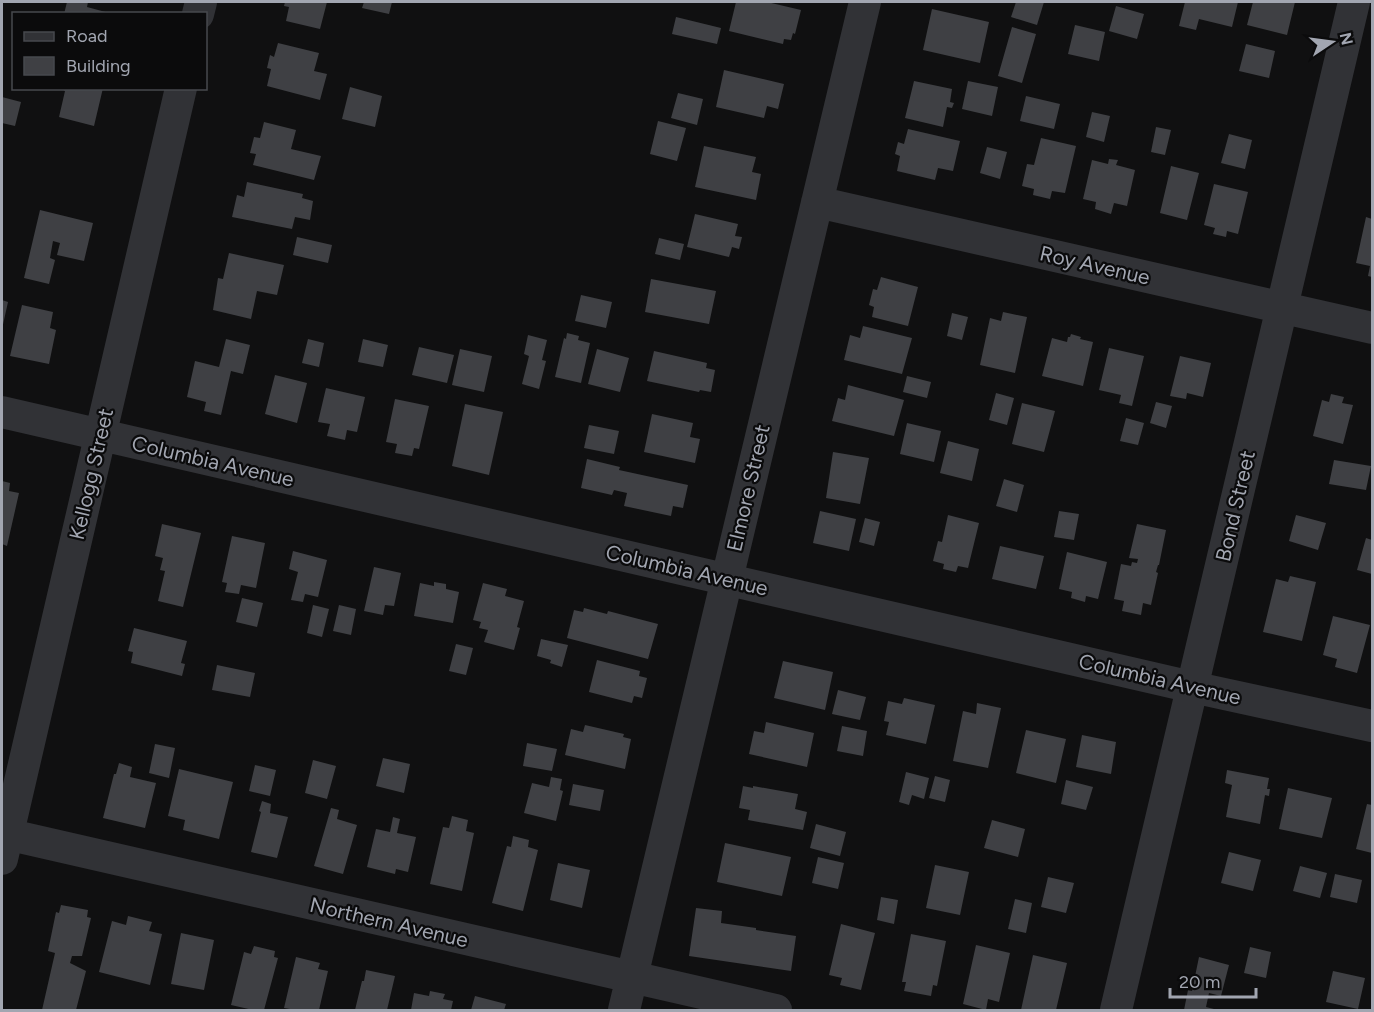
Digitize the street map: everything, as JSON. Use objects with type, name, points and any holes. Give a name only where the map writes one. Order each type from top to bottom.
[{"type":"street","name":"Elmore Street","points":[[624,1011],[865,2]]},
{"type":"street","name":"Bond Street","points":[[1116,1011],[1354,2]]},
{"type":"street","name":"Kellogg Street","points":[[3,842],[181,90]]},
{"type":"street","name":"Roy Avenue","points":[[817,202],[1372,328]]},
{"type":"street","name":"Columbia Avenue","points":[[2,412],[1192,687],[1372,726]]},
{"type":"street","name":"Northern Avenue","points":[[3,842],[632,977],[776,1011]]},
{"type":"building","points":[[67,2],[88,2],[87,7],[106,12],[64,12]]},
{"type":"building","points":[[285,2],[327,2],[320,29],[286,21],[289,7],[284,6]]},
{"type":"building","points":[[364,2],[392,2],[389,14],[362,8]]},
{"type":"building","points":[[736,2],[767,2],[801,10],[795,34],[793,33],[791,40],[784,39],[783,44],[729,31]]},
{"type":"building","points":[[1016,2],[1044,2],[1037,25],[1011,17]]},
{"type":"building","points":[[1185,2],[1238,2],[1232,27],[1199,19],[1196,30],[1179,26]]},
{"type":"building","points":[[1253,2],[1295,2],[1287,35],[1247,25]]},
{"type":"building","points":[[1116,6],[1144,14],[1137,39],[1109,31]]},
{"type":"building","points":[[932,9],[989,22],[980,63],[923,50]]},
{"type":"building","points":[[676,17],[721,28],[717,44],[672,34]]},
{"type":"building","points":[[1075,25],[1105,32],[1099,61],[1068,54]]},
{"type":"building","points":[[1012,27],[1036,34],[1022,83],[998,76]]},
{"type":"building","points":[[278,43],[319,53],[314,71],[327,74],[320,100],[267,86],[271,69],[267,68],[270,55],[274,57]]},
{"type":"building","points":[[1246,44],[1275,51],[1269,78],[1239,71]]},
{"type":"building","points":[[724,70],[784,84],[778,109],[767,106],[764,118],[716,107]]},
{"type":"building","points":[[914,81],[952,89],[950,102],[954,103],[952,108],[947,107],[943,127],[905,118]]},
{"type":"building","points":[[968,81],[998,87],[992,116],[962,109]]},
{"type":"building","points":[[350,87],[382,96],[375,127],[342,119]]},
{"type":"building","points":[[63,90],[103,90],[94,126],[59,117],[65,91]]},
{"type":"building","points":[[678,93],[703,99],[697,125],[671,118]]},
{"type":"building","points":[[1026,96],[1060,104],[1054,129],[1020,121]]},
{"type":"building","points":[[2,97],[21,102],[15,126],[2,123]]},
{"type":"building","points":[[1092,112],[1110,116],[1104,142],[1086,137]]},
{"type":"building","points":[[658,121],[686,128],[677,161],[650,154]]},
{"type":"building","points":[[264,122],[296,130],[291,149],[321,156],[314,180],[253,165],[256,154],[250,153],[254,137],[260,138]]},
{"type":"building","points":[[1156,127],[1171,130],[1165,155],[1151,152]]},
{"type":"building","points":[[908,129],[960,141],[953,171],[938,168],[935,180],[897,171],[900,156],[895,154],[898,142],[904,144]]},
{"type":"building","points":[[1229,134],[1252,140],[1245,169],[1221,163]]},
{"type":"building","points":[[1041,138],[1076,146],[1065,193],[1052,191],[1050,199],[1033,195],[1034,189],[1022,186],[1027,164],[1034,165]]},
{"type":"building","points":[[704,146],[756,157],[752,172],[761,174],[756,200],[695,187]]},
{"type":"building","points":[[987,147],[1007,152],[1000,179],[980,173]]},
{"type":"building","points":[[1109,159],[1118,160],[1116,165],[1135,170],[1127,206],[1114,203],[1111,214],[1095,209],[1096,202],[1083,199],[1092,160],[1108,164]]},
{"type":"building","points":[[1171,166],[1199,173],[1187,220],[1160,213]]},
{"type":"building","points":[[247,182],[303,194],[302,198],[313,201],[310,220],[295,217],[292,229],[232,217],[237,195],[244,197]]},
{"type":"building","points":[[1214,184],[1248,192],[1238,234],[1227,231],[1226,237],[1213,234],[1215,228],[1204,225]]},
{"type":"building","points":[[40,210],[93,223],[84,261],[57,255],[60,243],[53,241],[50,258],[55,260],[49,284],[24,278]]},
{"type":"building","points":[[695,214],[738,224],[735,236],[742,237],[739,249],[732,247],[729,257],[687,247]]},
{"type":"building","points":[[1366,217],[1372,219],[1372,277],[1368,276],[1370,266],[1356,263]]},
{"type":"building","points":[[297,237],[332,245],[328,263],[293,255]]},
{"type":"building","points":[[659,238],[684,244],[680,260],[655,254]]},
{"type":"building","points":[[229,253],[284,265],[277,295],[257,291],[251,319],[213,310],[218,278],[223,279]]},
{"type":"building","points":[[881,277],[918,287],[908,326],[872,317],[874,307],[869,305],[873,289],[877,290]]},
{"type":"building","points":[[651,279],[716,291],[709,324],[645,312]]},
{"type":"building","points":[[581,295],[612,302],[606,328],[575,321]]},
{"type":"building","points":[[2,300],[8,302],[2,329]]},
{"type":"building","points":[[22,305],[53,312],[50,328],[56,330],[49,364],[10,356]]},
{"type":"building","points":[[1003,312],[1027,317],[1015,373],[980,365],[990,318],[1001,321]]},
{"type":"building","points":[[952,313],[968,317],[962,340],[947,336]]},
{"type":"building","points":[[863,326],[912,338],[902,374],[844,360],[850,335],[860,338]]},
{"type":"building","points":[[567,333],[579,336],[578,340],[590,343],[581,383],[555,377]]},
{"type":"building","points":[[1071,334],[1093,342],[1083,386],[1042,376],[1052,338],[1067,342]]},
{"type":"building","points":[[528,335],[547,340],[542,360],[546,361],[539,389],[522,384],[529,356],[524,354]]},
{"type":"building","points":[[226,339],[250,345],[243,374],[231,371],[221,415],[204,411],[206,402],[187,397],[195,361],[219,367]]},
{"type":"building","points":[[308,339],[324,343],[319,367],[302,363]]},
{"type":"building","points":[[363,339],[388,345],[383,367],[358,362]]},
{"type":"building","points":[[419,347],[454,355],[447,383],[412,375]]},
{"type":"building","points":[[1109,348],[1144,356],[1132,406],[1119,403],[1121,395],[1099,390]]},
{"type":"building","points":[[460,349],[492,356],[484,392],[452,385]]},
{"type":"building","points":[[597,349],[629,358],[620,392],[588,384]]},
{"type":"building","points":[[654,351],[707,363],[706,368],[715,370],[711,392],[700,390],[699,392],[647,381]]},
{"type":"building","points":[[1180,356],[1211,363],[1203,397],[1187,393],[1186,399],[1170,396]]},
{"type":"building","points":[[275,375],[307,383],[297,423],[265,414]]},
{"type":"building","points":[[907,376],[931,382],[927,398],[903,392]]},
{"type":"building","points":[[848,385],[904,400],[894,436],[832,421],[838,398],[845,400]]},
{"type":"building","points":[[326,388],[365,397],[357,432],[347,430],[345,440],[327,436],[330,424],[318,422]]},
{"type":"building","points":[[996,393],[1014,398],[1007,425],[989,420]]},
{"type":"building","points":[[1331,394],[1344,397],[1342,403],[1353,405],[1343,444],[1313,436],[1322,400],[1329,402]]},
{"type":"building","points":[[395,399],[429,406],[419,449],[414,448],[412,456],[395,453],[397,444],[386,442]]},
{"type":"building","points":[[1156,402],[1172,406],[1166,428],[1150,423]]},
{"type":"building","points":[[1022,403],[1055,411],[1044,452],[1012,444]]},
{"type":"building","points":[[465,404],[503,412],[489,475],[452,466]]},
{"type":"building","points":[[652,414],[693,423],[690,437],[700,439],[695,463],[644,452]]},
{"type":"building","points":[[1126,418],[1144,423],[1138,445],[1120,441]]},
{"type":"building","points":[[907,423],[941,431],[934,462],[900,454]]},
{"type":"building","points":[[589,425],[619,431],[614,454],[584,448]]},
{"type":"building","points":[[948,441],[979,449],[972,481],[940,473]]},
{"type":"building","points":[[833,452],[869,458],[860,504],[826,498]]},
{"type":"building","points":[[587,459],[620,467],[619,470],[688,485],[683,508],[673,506],[671,516],[624,506],[627,493],[614,490],[612,495],[581,488]]},
{"type":"building","points":[[1334,460],[1371,466],[1366,490],[1329,484]]},
{"type":"building","points":[[1004,479],[1024,485],[1017,512],[996,506]]},
{"type":"building","points":[[2,481],[10,483],[9,491],[19,493],[7,546],[2,544]]},
{"type":"building","points":[[820,511],[856,519],[849,551],[813,543]]},
{"type":"building","points":[[1059,511],[1079,514],[1074,540],[1054,537]]},
{"type":"building","points":[[948,515],[979,523],[968,568],[958,566],[956,572],[943,569],[944,564],[933,561],[938,541],[942,542]]},
{"type":"building","points":[[1296,515],[1326,523],[1318,550],[1289,541]]},
{"type":"building","points":[[865,518],[880,522],[874,546],[859,542]]},
{"type":"building","points":[[162,524],[201,533],[183,607],[158,601],[165,571],[160,570],[163,558],[155,556]]},
{"type":"building","points":[[1137,524],[1166,530],[1151,605],[1143,603],[1141,615],[1122,611],[1124,601],[1114,599],[1121,564],[1131,566],[1132,562],[1137,563],[1138,559],[1129,558]]},
{"type":"building","points":[[232,536],[265,543],[256,588],[241,585],[239,594],[225,592],[227,583],[222,582]]},
{"type":"building","points":[[1366,538],[1372,540],[1372,574],[1357,570]]},
{"type":"building","points":[[1000,546],[1044,556],[1036,589],[992,579]]},
{"type":"building","points":[[293,551],[327,560],[318,597],[305,594],[303,602],[291,600],[298,572],[289,569]]},
{"type":"building","points":[[1067,552],[1107,562],[1098,599],[1086,596],[1085,602],[1071,598],[1072,592],[1059,589]]},
{"type":"building","points":[[374,567],[401,573],[394,606],[385,605],[383,615],[364,611]]},
{"type":"building","points":[[1290,576],[1316,582],[1302,641],[1263,632],[1276,579],[1288,582]]},
{"type":"building","points":[[434,582],[446,584],[446,589],[459,592],[453,623],[414,616],[420,583],[434,586]]},
{"type":"building","points":[[483,583],[507,589],[505,596],[524,601],[514,650],[484,642],[488,630],[479,628],[481,622],[473,620]]},
{"type":"building","points":[[242,598],[263,603],[257,627],[236,622]]},
{"type":"building","points":[[313,605],[329,609],[322,637],[307,633]]},
{"type":"building","points":[[339,605],[356,609],[351,635],[333,631]]},
{"type":"building","points":[[584,608],[607,614],[608,611],[658,624],[648,659],[567,638],[574,610],[583,612]]},
{"type":"building","points":[[1333,616],[1370,625],[1357,673],[1335,667],[1337,659],[1323,655]]},
{"type":"building","points":[[134,628],[187,641],[181,663],[185,664],[182,676],[131,663],[133,652],[128,651]]},
{"type":"building","points":[[541,639],[568,645],[562,667],[550,663],[551,660],[537,656]]},
{"type":"building","points":[[456,644],[473,648],[466,675],[449,671]]},
{"type":"building","points":[[597,660],[640,671],[639,676],[647,678],[642,698],[634,696],[632,703],[589,692]]},
{"type":"building","points":[[783,661],[833,672],[825,710],[774,698]]},
{"type":"building","points":[[217,665],[255,673],[250,697],[212,690]]},
{"type":"building","points":[[838,690],[866,697],[860,720],[832,714]]},
{"type":"building","points":[[904,698],[935,705],[926,744],[886,735],[889,722],[884,721],[888,701],[902,704]]},
{"type":"building","points":[[977,703],[1001,708],[988,768],[953,761],[963,711],[976,714]]},
{"type":"building","points":[[766,722],[814,733],[807,767],[749,754],[754,731],[764,733]]},
{"type":"building","points":[[585,725],[624,734],[623,737],[631,739],[625,769],[565,755],[571,729],[583,732]]},
{"type":"building","points":[[842,726],[867,731],[863,756],[837,751]]},
{"type":"building","points":[[1026,730],[1066,739],[1056,783],[1016,773]]},
{"type":"building","points":[[1082,735],[1116,742],[1111,774],[1076,767]]},
{"type":"building","points":[[527,743],[557,749],[552,771],[523,766]]},
{"type":"building","points":[[155,744],[175,748],[169,778],[149,773]]},
{"type":"building","points":[[383,758],[410,764],[404,793],[376,786]]},
{"type":"building","points":[[313,760],[336,766],[327,799],[305,793]]},
{"type":"building","points":[[119,763],[132,767],[130,777],[156,783],[145,828],[103,818]]},
{"type":"building","points":[[255,765],[276,770],[270,796],[249,791]]},
{"type":"building","points":[[179,769],[233,782],[219,839],[183,830],[185,820],[168,816]]},
{"type":"building","points":[[1227,770],[1269,778],[1267,789],[1270,789],[1269,796],[1265,795],[1260,824],[1226,817],[1232,785],[1225,783]]},
{"type":"building","points":[[906,772],[929,778],[924,799],[912,795],[909,805],[899,802]]},
{"type":"building","points":[[935,776],[950,780],[945,802],[929,798]]},
{"type":"building","points":[[551,777],[562,779],[560,790],[563,791],[556,821],[524,813],[532,783],[549,787]]},
{"type":"building","points":[[1066,780],[1093,787],[1086,810],[1061,804]]},
{"type":"building","points":[[573,784],[604,790],[600,811],[569,805]]},
{"type":"building","points":[[743,786],[798,794],[795,809],[807,812],[803,830],[748,820],[750,810],[739,808]]},
{"type":"building","points":[[1288,788],[1332,798],[1322,838],[1279,829]]},
{"type":"building","points":[[262,801],[271,804],[270,813],[288,817],[277,858],[251,852]]},
{"type":"building","points":[[1367,804],[1372,805],[1372,853],[1356,849]]},
{"type":"building","points":[[331,808],[339,810],[337,819],[357,825],[343,874],[314,866]]},
{"type":"building","points":[[452,816],[468,820],[466,831],[474,833],[462,891],[430,884],[443,827],[449,828]]},
{"type":"building","points":[[393,817],[400,819],[397,833],[416,837],[408,872],[396,869],[395,874],[367,867],[376,829],[390,832]]},
{"type":"building","points":[[992,820],[1025,829],[1018,857],[984,848]]},
{"type":"building","points":[[816,824],[846,832],[840,856],[810,848]]},
{"type":"building","points":[[513,836],[529,840],[528,847],[538,850],[523,911],[492,903],[507,846],[511,847]]},
{"type":"building","points":[[725,843],[791,857],[782,896],[717,882]]},
{"type":"building","points":[[1229,852],[1261,860],[1253,891],[1221,883]]},
{"type":"building","points":[[818,857],[844,863],[838,889],[812,883]]},
{"type":"building","points":[[558,863],[590,870],[582,908],[550,900]]},
{"type":"building","points":[[935,865],[969,872],[960,915],[926,908]]},
{"type":"building","points":[[1300,866],[1327,873],[1320,898],[1293,891]]},
{"type":"building","points":[[1335,874],[1362,880],[1357,903],[1330,897]]},
{"type":"building","points":[[1048,877],[1074,883],[1066,913],[1041,907]]},
{"type":"building","points":[[881,897],[898,900],[894,924],[877,920]]},
{"type":"building","points":[[1015,899],[1032,903],[1026,933],[1008,929]]},
{"type":"building","points":[[61,905],[88,910],[87,917],[91,918],[82,956],[72,956],[70,963],[86,971],[76,1010],[42,1010],[55,953],[48,951],[56,912],[59,913]]},
{"type":"building","points":[[696,908],[722,911],[721,923],[796,936],[791,971],[689,956]]},
{"type":"building","points":[[128,916],[152,922],[149,931],[162,934],[150,985],[99,972],[112,921],[126,925]]},
{"type":"building","points":[[841,924],[875,933],[861,990],[840,985],[842,978],[829,975]]},
{"type":"building","points":[[181,933],[214,940],[204,990],[171,984]]},
{"type":"building","points":[[911,934],[946,941],[937,986],[933,985],[931,996],[904,991],[906,982],[902,982]]},
{"type":"building","points":[[976,945],[1010,953],[999,1002],[988,999],[986,1010],[963,1004]]},
{"type":"building","points":[[254,946],[275,951],[274,957],[278,958],[264,1010],[231,1005],[244,952],[251,954]]},
{"type":"building","points":[[1250,947],[1271,952],[1266,978],[1244,973]]},
{"type":"building","points":[[1033,955],[1067,963],[1056,1010],[1021,1010]]},
{"type":"building","points":[[296,957],[320,963],[318,969],[328,971],[319,1010],[284,1008]]},
{"type":"building","points":[[1199,957],[1229,965],[1221,996],[1209,993],[1206,1007],[1218,1010],[1184,1010],[1188,990],[1192,991]]},
{"type":"building","points":[[366,970],[395,976],[387,1010],[355,1010]]},
{"type":"building","points":[[1333,971],[1365,978],[1358,1009],[1326,1002]]},
{"type":"building","points":[[430,991],[445,994],[443,999],[453,1001],[451,1010],[411,1010],[414,993],[429,996]]},
{"type":"building","points":[[475,996],[506,1004],[504,1010],[471,1010]]}]
